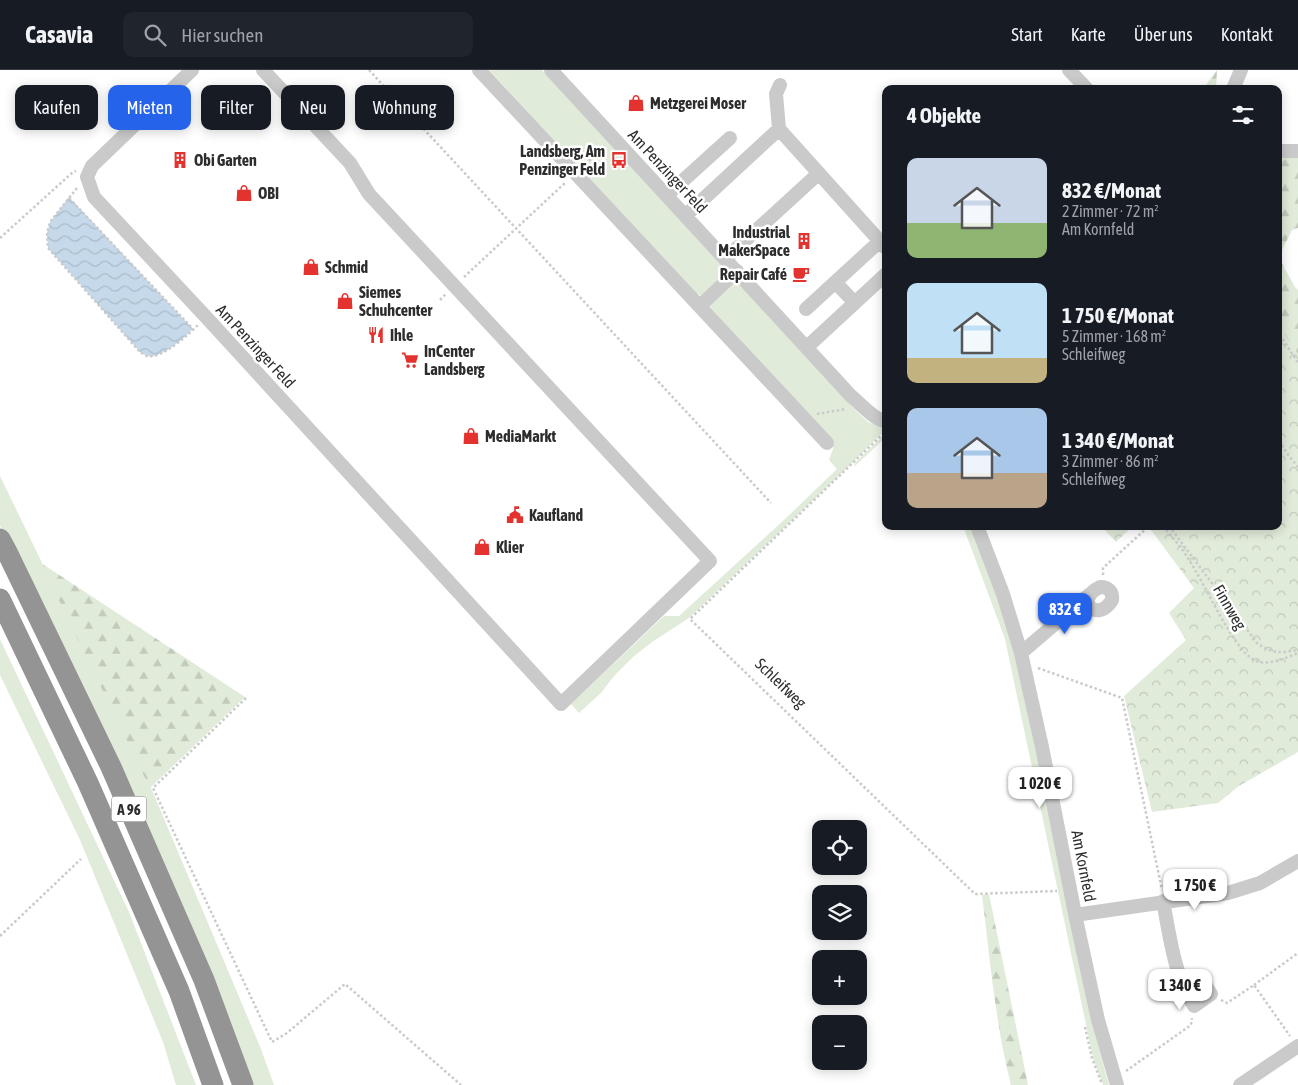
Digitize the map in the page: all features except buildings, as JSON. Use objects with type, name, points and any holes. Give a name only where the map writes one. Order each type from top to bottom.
[{"type":"highway","name":"A 96","points":[[0,539],[111,767],[204,980],[243,1085]]},
{"type":"highway","name":"A 96","points":[[0,599],[88,783],[179,991],[213,1085]]},
{"type":"street","points":[[90,172],[192,70]]},
{"type":"street","points":[[263,70],[350,163],[369,194],[454,286]]},
{"type":"street","points":[[479,70],[827,443]]},
{"type":"street","name":"Am Penzinger Feld","points":[[551,70],[851,396],[882,421]]},
{"type":"street","points":[[1069,70],[1083,85]]},
{"type":"street","points":[[1235,85],[1241,70]]},
{"type":"street","points":[[780,85],[776,94],[779,130],[882,243]]},
{"type":"street","points":[[686,215],[779,130]]},
{"type":"street","points":[[667,195],[730,138]]},
{"type":"street","points":[[1282,150],[1298,150]]},
{"type":"street","name":"Am Penzinger Feld","points":[[90,172],[94,197],[560,704],[710,561],[454,286]]},
{"type":"street","points":[[726,259],[819,173]]},
{"type":"street","points":[[806,309],[835,282],[882,245]]},
{"type":"street","points":[[700,306],[737,271]]},
{"type":"street","points":[[807,347],[882,278]]},
{"type":"street","points":[[835,282],[855,303]]},
{"type":"street","name":"Am Kornfeld","points":[[979,530],[1003,594],[1022,658],[1042,747],[1064,890],[1075,914],[1111,1083]]},
{"type":"street","points":[[1022,658],[1096,590]]},
{"type":"street","points":[[1075,914],[1228,893],[1260,884],[1298,861]]},
{"type":"street","points":[[1163,901],[1175,963],[1181,982],[1187,995],[1194,1006],[1211,994],[1202,980],[1181,982]]},
{"type":"street","points":[[1240,1085],[1298,1046]]},
{"type":"path","points":[[369,70],[771,503]]},
{"type":"path","points":[[440,300],[613,138]]},
{"type":"path","points":[[0,238],[72,172],[90,172]]},
{"type":"path","points":[[90,172],[50,222],[47,233],[48,248],[140,352],[147,356],[156,355],[175,346],[206,317]]},
{"type":"path","points":[[69,197],[193,330]]},
{"type":"path","points":[[1282,338],[1298,363]]},
{"type":"path","points":[[802,416],[854,408],[862,405]]},
{"type":"path","name":"Schleifweg","points":[[882,435],[690,619],[975,894],[1064,890]]},
{"type":"path","points":[[1282,446],[1298,467]]},
{"type":"path","points":[[1096,590],[1103,568],[1145,530]]},
{"type":"path","name":"Finnweg","points":[[1166,530],[1189,560],[1239,646],[1248,656],[1262,662],[1273,661],[1298,652]]},
{"type":"path","points":[[1172,530],[1257,643],[1267,650],[1279,653],[1298,652]]},
{"type":"path","points":[[1022,658],[1122,698],[1163,901]]},
{"type":"path","points":[[246,698],[153,788],[272,1042],[287,1033],[345,984],[461,1085]]},
{"type":"path","points":[[0,936],[81,859]]},
{"type":"path","points":[[1058,898],[1064,890]]},
{"type":"path","points":[[1211,994],[1227,1003],[1298,953]]},
{"type":"path","points":[[1254,985],[1298,1046]]},
{"type":"path","points":[[1084,1021],[1092,1058],[1111,1083],[1191,1025],[1194,1006]]},
{"type":"green space","points":[[489,70],[542,70],[729,272],[701,296],[696,293]]},
{"type":"green space","points":[[1217,70],[1216,85],[1206,85]]},
{"type":"green space","points":[[1282,157],[1298,158],[1298,228],[1292,230],[1282,250]]},
{"type":"green space","points":[[1282,263],[1298,290],[1298,378],[1282,353]]},
{"type":"green space","points":[[737,281],[858,413],[868,422],[882,427],[882,433],[689,618],[633,657],[614,676],[601,693],[579,713],[571,704],[664,616],[679,616],[837,469],[829,460],[833,449],[832,443],[710,307]]},
{"type":"green space","points":[[1282,330],[1298,354],[1298,752],[1239,786],[1218,803],[1152,812],[1124,696],[1186,640],[1169,613],[1194,588],[1151,530],[1282,530]]},
{"type":"green space","points":[[882,437],[882,441],[855,466],[854,464]]},
{"type":"green space","points":[[0,476],[152,790],[261,1049],[274,1085],[251,1085],[15,552],[0,526]]},
{"type":"green space","points":[[964,530],[973,530],[988,565],[1018,664],[1091,1020],[1109,1085],[1103,1085],[1093,1058],[1005,639]]},
{"type":"green space","points":[[1105,530],[1129,530],[1116,542]]},
{"type":"green space","points":[[41,563],[245,697],[150,788]]},
{"type":"green space","points":[[0,639],[129,912],[196,1085],[176,1085],[163,1042],[80,840],[0,675]]},
{"type":"green space","points":[[989,894],[1028,1085],[1011,1085],[1005,1062],[982,895]]},
{"type":"water","points":[[69,197],[193,329],[172,347],[153,356],[147,356],[140,352],[48,248],[47,233],[50,222]]},
{"type":"place","name":"Metzgerei Moser","points":[[636,103]]},
{"type":"place","name":"Obi Garten","points":[[180,160]]},
{"type":"place","name":"Landsberg, Am Penzinger Feld","points":[[619,160]]},
{"type":"place","name":"OBI","points":[[244,193]]},
{"type":"place","name":"Industrial MakerSpace","points":[[804,241]]},
{"type":"place","name":"Schmid","points":[[311,267]]},
{"type":"place","name":"Repair Café","points":[[801,274]]},
{"type":"place","name":"Siemes Schuhcenter","points":[[345,301]]},
{"type":"place","name":"Ihle","points":[[376,335]]},
{"type":"place","name":"InCenter Landsberg","points":[[410,360]]},
{"type":"place","name":"MediaMarkt","points":[[471,436]]},
{"type":"place","name":"Kaufland","points":[[515,515]]},
{"type":"place","name":"Klier","points":[[482,547]]}]
